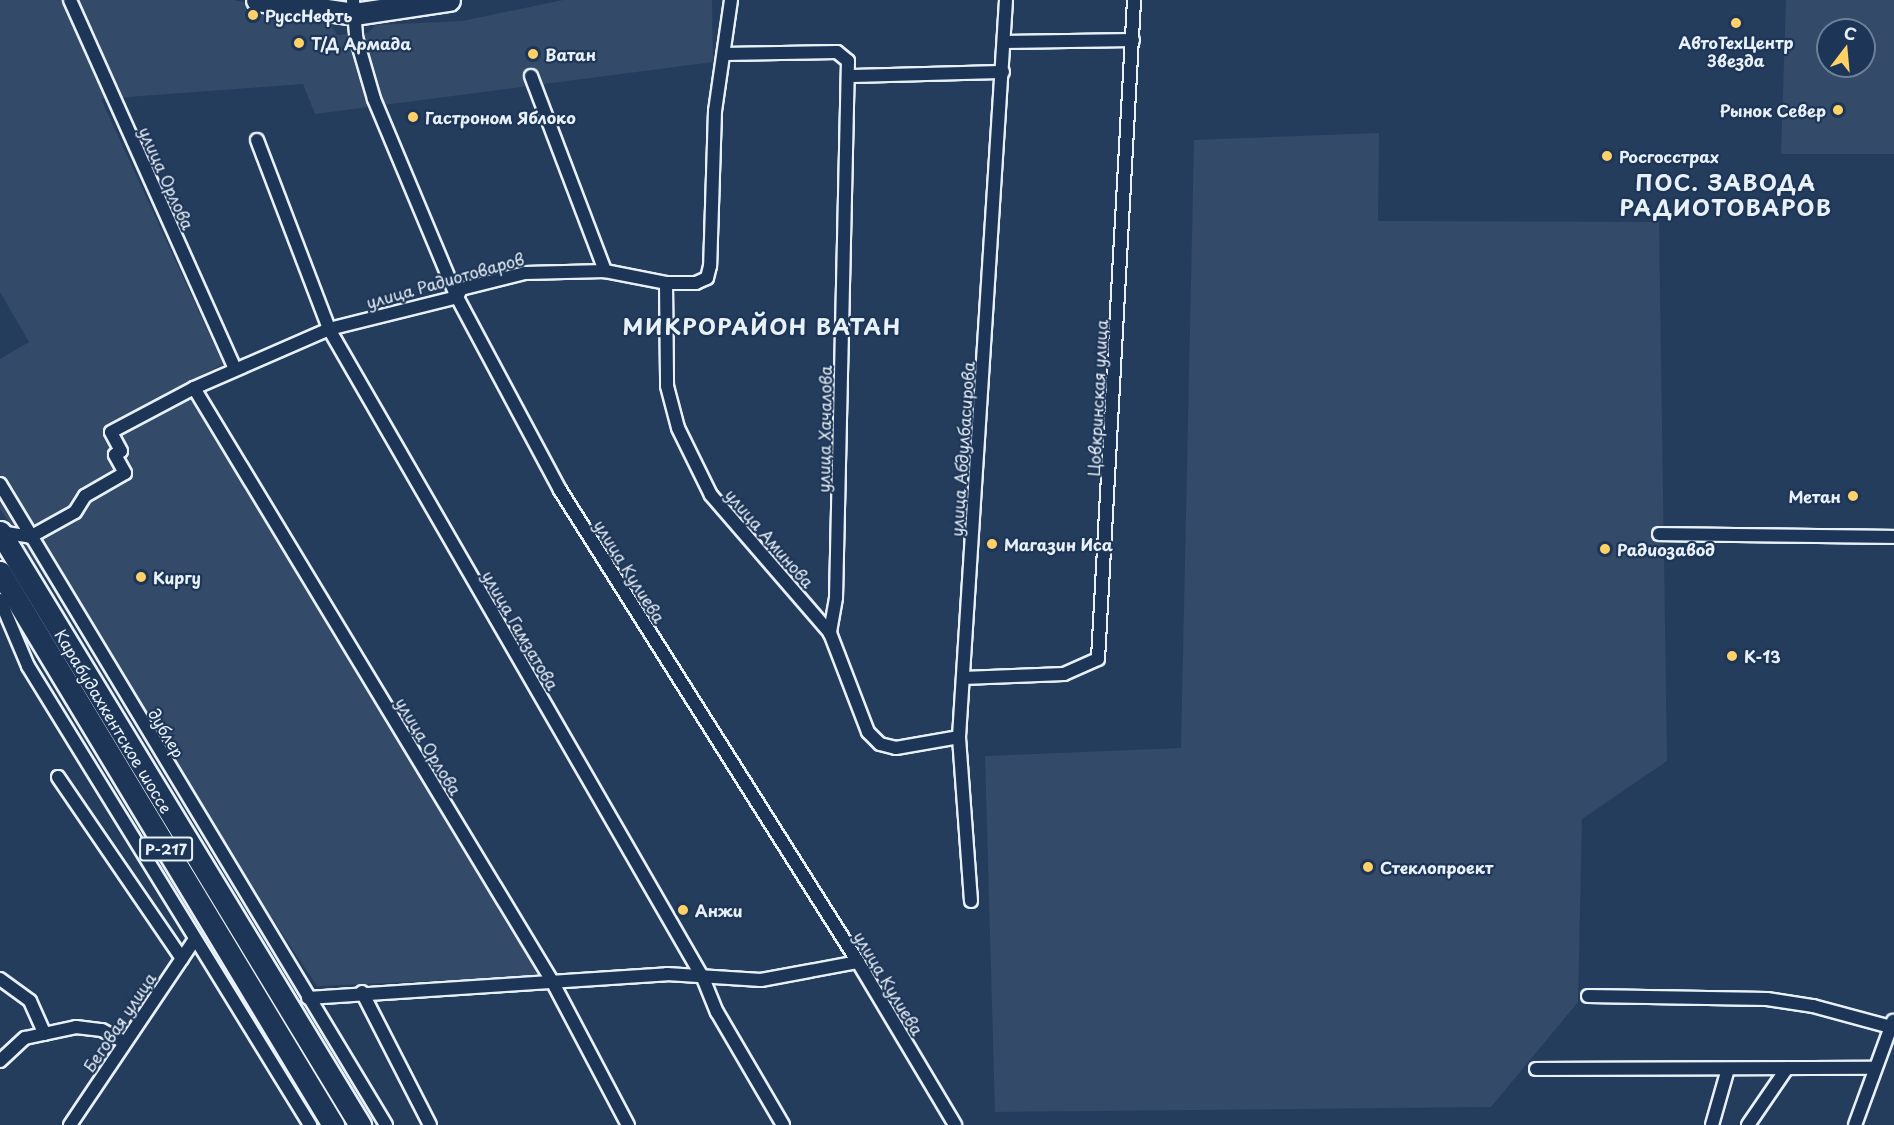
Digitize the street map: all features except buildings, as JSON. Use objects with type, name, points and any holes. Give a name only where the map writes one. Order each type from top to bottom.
[{"type":"highway","points":[[257,0],[354,7],[449,0]]},
{"type":"highway","points":[[370,0],[392,6]]},
{"type":"highway","name":"Карабудахкентское шоссе","points":[[0,532],[360,1125]]},
{"type":"highway","name":"Карабудахкентское шоссе","points":[[0,572],[333,1125]]},
{"type":"street","name":"улица Орлова","points":[[70,0],[235,369]]},
{"type":"street","points":[[666,283],[696,283],[707,278],[710,266],[715,111],[731,0]]},
{"type":"street","name":"улица Абдулбасирова","points":[[971,901],[959,737],[1006,0]]},
{"type":"street","name":"Цовкринская улица","points":[[963,678],[1064,674],[1098,659],[1134,0]]},
{"type":"street","name":"улица Кулиева","points":[[354,7],[356,37],[374,99],[456,297],[560,490],[858,962],[955,1125]]},
{"type":"street","points":[[1004,42],[1133,40]]},
{"type":"street","name":"улица Хачалова","points":[[724,54],[837,52],[848,61],[836,598],[830,633]]},
{"type":"street","points":[[849,76],[1003,72]]},
{"type":"street","points":[[531,76],[606,271]]},
{"type":"street","name":"улица Гамзатова","points":[[257,140],[329,329],[703,978],[717,1012],[783,1125]]},
{"type":"street","name":"улица Радиотоваров","points":[[30,537],[75,512],[85,496],[125,473],[114,455],[121,451],[111,432],[194,388],[329,329],[456,297],[461,289],[525,273],[606,271],[666,283]]},
{"type":"street","name":"улица Аминова","points":[[666,283],[667,386],[678,428],[711,495],[830,633],[868,732],[880,744],[896,748],[959,737]]},
{"type":"street","name":"улица Орлова","points":[[194,388],[552,981],[628,1125]]},
{"type":"street","name":"дублер","points":[[0,484],[386,1125]]},
{"type":"street","points":[[0,532],[30,537]]},
{"type":"street","points":[[1659,534],[1894,537]]},
{"type":"street","points":[[0,600],[27,666],[310,1125]]},
{"type":"street","points":[[58,777],[182,959]]},
{"type":"street","name":"Беговая улица","points":[[70,1125],[195,939]]},
{"type":"street","points":[[308,998],[363,992],[667,974],[761,980],[858,962]]},
{"type":"street","points":[[0,979],[30,1001],[45,1034]]},
{"type":"street","points":[[363,992],[430,1125]]},
{"type":"street","points":[[1588,996],[1767,999],[1893,1023],[1873,1068],[1855,1125]]},
{"type":"street","points":[[0,1061],[25,1038],[76,1027],[102,1030],[124,1042]]},
{"type":"street","points":[[1748,1125],[1787,1068]]},
{"type":"street","points":[[1536,1069],[1873,1068]]},
{"type":"street","points":[[1712,1125],[1728,1069]]},
{"type":"shaded area","points":[[0,0],[234,0],[329,21],[337,35],[368,33],[376,25],[462,21],[563,0],[712,0],[713,62],[315,114],[303,84],[101,99],[223,364],[194,379],[541,976],[317,986],[0,509],[0,359],[29,342],[0,292]]},
{"type":"shaded area","name":"Рынок Север","points":[[1786,0],[1894,0],[1894,154],[1781,154]]},
{"type":"shaded area","points":[[1379,133],[1378,221],[1659,222],[1667,761],[1582,819],[1578,1002],[1491,1107],[995,1112],[985,756],[1181,748],[1194,140]]},
{"type":"place","name":"РуссНефть","points":[[253,15]]},
{"type":"place","name":"АвтоТехЦентр Звезда","points":[[1736,23]]},
{"type":"place","name":"Т/Д Армада","points":[[299,43]]},
{"type":"place","name":"Ватан","points":[[533,54]]},
{"type":"place","name":"Рынок Север","points":[[1838,110]]},
{"type":"place","name":"Гастроном Яблоко","points":[[413,117]]},
{"type":"place","name":"Росгосстрах","points":[[1607,156]]},
{"type":"place","name":"Метан","points":[[1853,496]]},
{"type":"place","name":"Магазин Иса","points":[[992,544]]},
{"type":"place","name":"Радиозавод","points":[[1605,549]]},
{"type":"place","name":"Киргу","points":[[141,577]]},
{"type":"place","name":"К-13","points":[[1732,656]]},
{"type":"place","name":"Стеклопроект","points":[[1368,867]]},
{"type":"place","name":"Анжи","points":[[683,910]]},
{"type":"district","name":"ПОС. ЗАВОДА РАДИОТОВАРОВ","points":[[1726,194]]},
{"type":"district","name":"МИКРОРАЙОН ВАТАН","points":[[762,326]]}]
